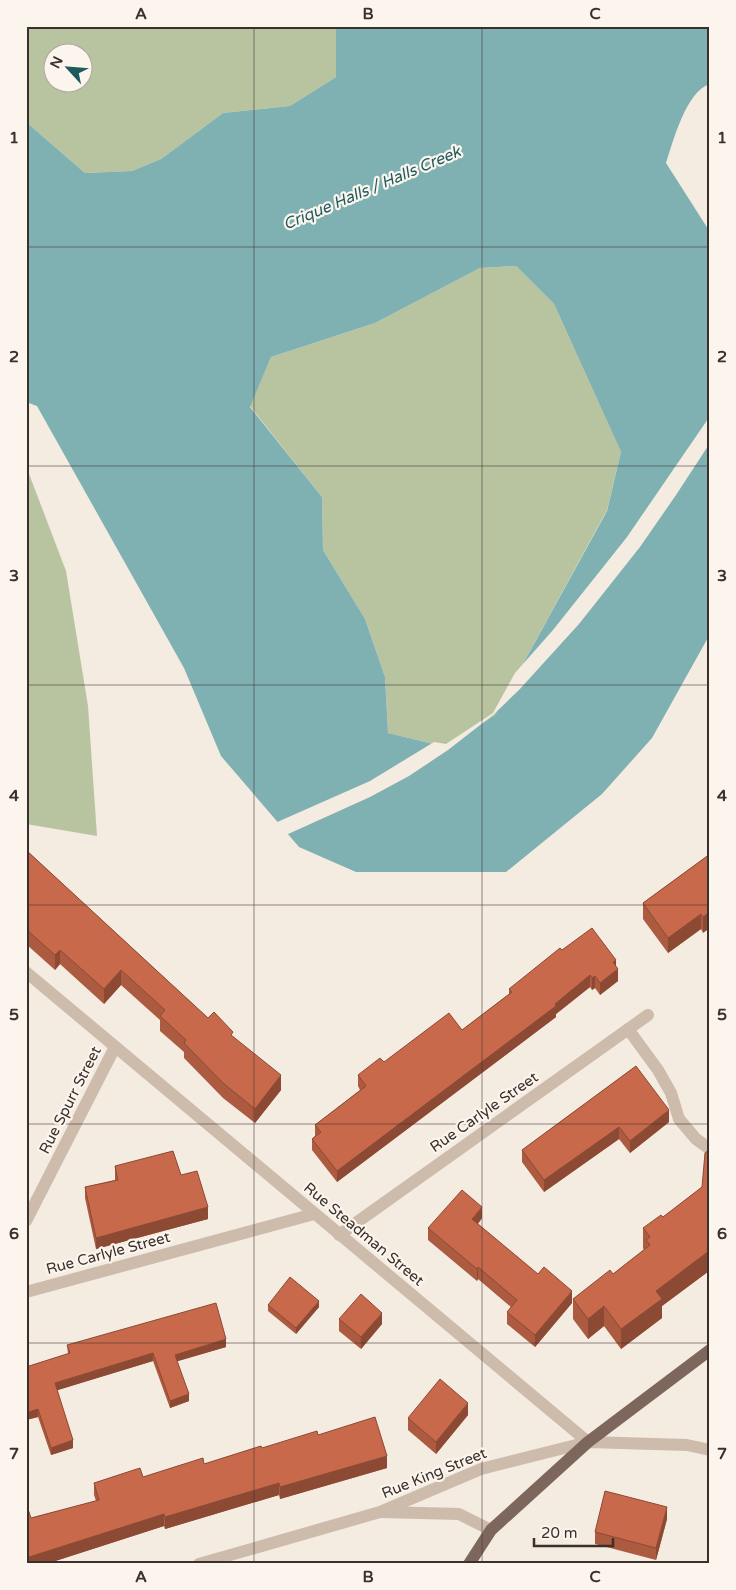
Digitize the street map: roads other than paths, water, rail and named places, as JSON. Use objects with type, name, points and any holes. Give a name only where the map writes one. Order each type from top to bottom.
[{"type":"main road","points":[[469,1564],[491,1530],[588,1442],[710,1350]]},
{"type":"street","name":"Rue Steadman Street","points":[[26,972],[588,1442]]},
{"type":"street","name":"Rue Carlyle Street","points":[[339,1235],[648,1015]]},
{"type":"street","points":[[628,1030],[658,1070],[671,1093],[679,1119],[696,1139],[710,1149]]},
{"type":"street","name":"Rue Spurr Street","points":[[26,1222],[115,1047]]},
{"type":"street","name":"Rue Carlyle Street","points":[[26,1292],[314,1214]]},
{"type":"street","points":[[588,1442],[687,1446],[710,1450]]},
{"type":"street","name":"Rue King Street","points":[[199,1564],[380,1512],[481,1469],[588,1442]]},
{"type":"street","name":"Rue King Street","points":[[380,1512],[459,1514],[491,1530]]},
{"type":"water","name":"Crique Halls / Halls Creek","points":[[336,26],[710,26],[710,84],[694,96],[687,107],[666,163],[710,232],[710,634],[652,738],[602,794],[506,872],[356,872],[299,847],[221,756],[184,668],[37,406],[26,402],[26,122],[85,173],[132,171],[161,159],[223,113],[290,106],[336,77]],"holes":[[[516,266],[554,304],[621,452],[607,511],[495,715],[446,747],[388,733],[385,677],[365,619],[323,550],[322,497],[250,407],[271,357],[375,323],[480,268]]]}]
